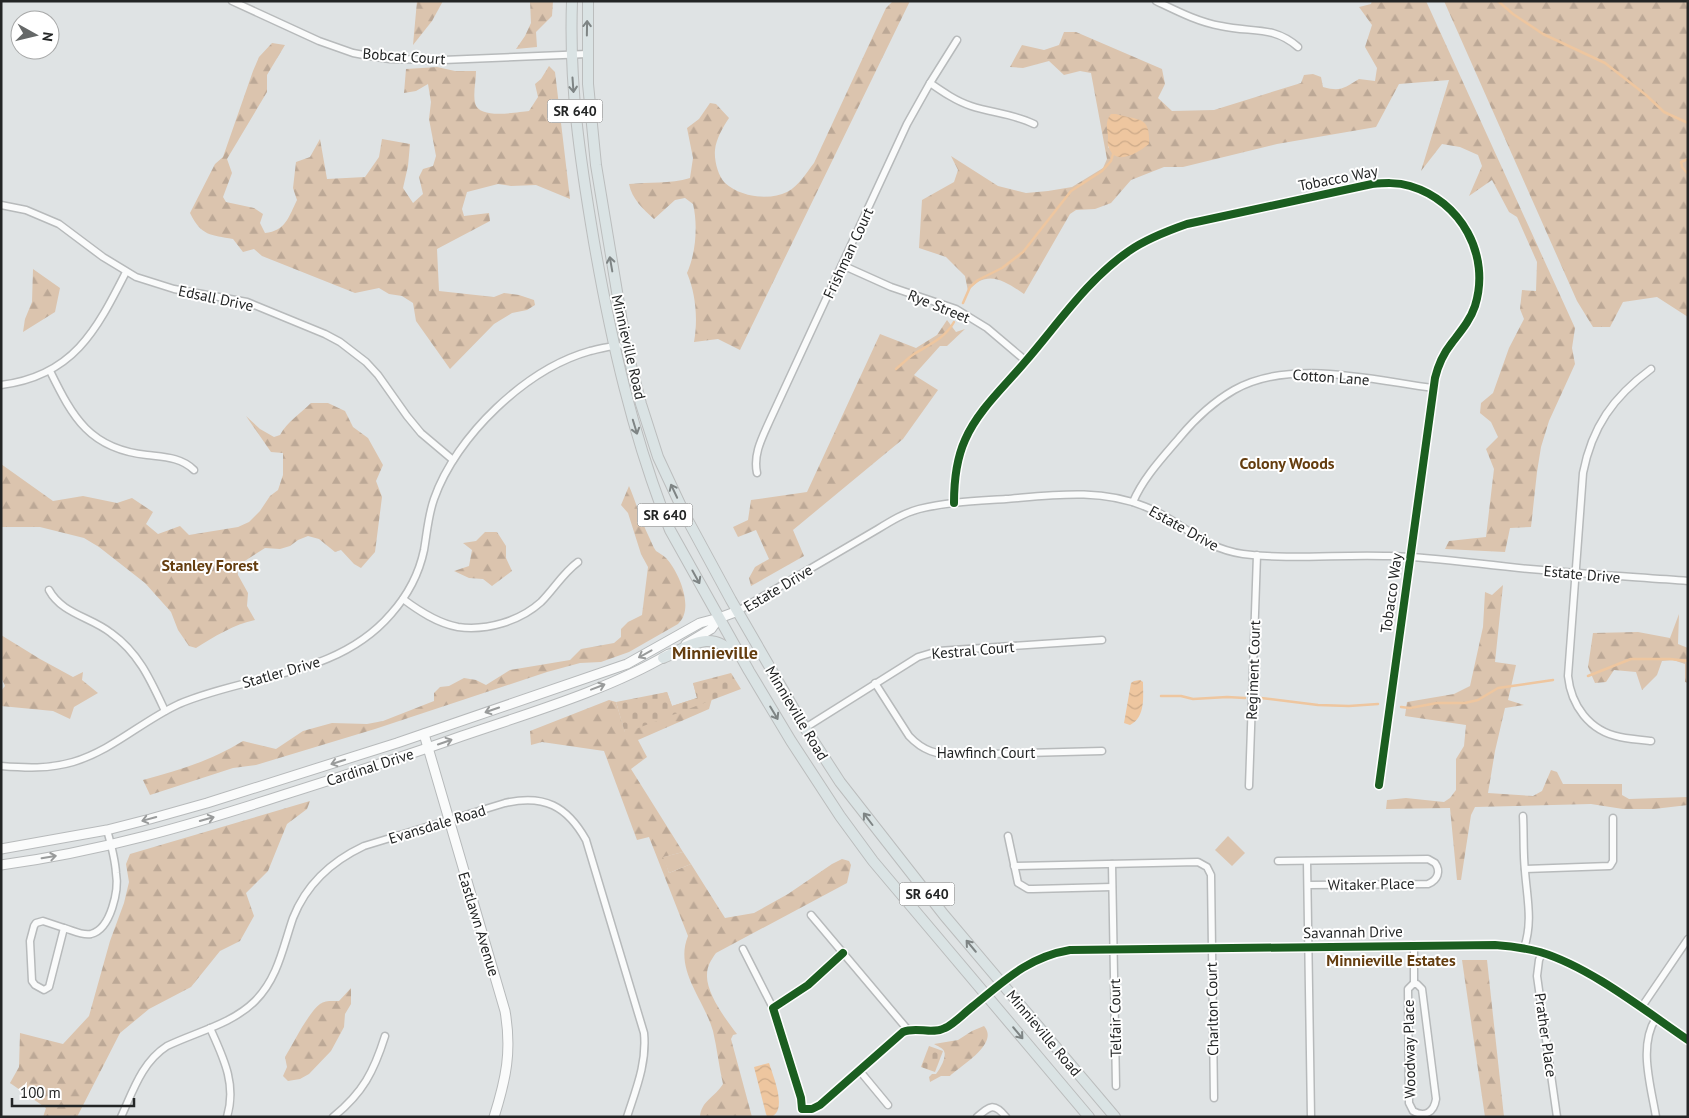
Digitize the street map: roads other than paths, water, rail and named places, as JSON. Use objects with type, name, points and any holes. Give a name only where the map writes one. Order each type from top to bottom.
[{"type":"main road","name":"Minnieville Road","points":[[572,1],[571,55],[576,130],[613,346],[633,420],[670,530],[749,671],[791,741],[851,831],[873,861],[1089,1117]]},
{"type":"main road","name":"Minnieville Road","points":[[588,1],[587,54],[589,103],[596,165],[626,346],[641,404],[658,456],[686,516],[805,728],[840,782],[944,915],[1115,1117]]},
{"type":"main road","name":"Cardinal Drive","points":[[1,849],[107,830],[207,803],[424,734],[627,664],[700,623],[738,611]]},
{"type":"main road","name":"Cardinal Drive","points":[[1,865],[111,845],[216,816],[428,748],[586,692],[635,672],[711,630],[719,618]]},
{"type":"main road","points":[[663,658],[699,643],[716,641],[727,646],[749,671]]},
{"type":"main road","name":"Eastlawn Avenue","points":[[424,734],[506,1018],[509,1052],[507,1070],[494,1117]]},
{"type":"street","name":"Bobcat Court","points":[[232,1],[319,41],[353,53],[369,56],[390,59],[442,60],[587,54]]},
{"type":"street","points":[[1156,1],[1194,18],[1222,27],[1279,34],[1298,47]]},
{"type":"street","name":"Frishman Court","points":[[757,473],[756,458],[760,442],[907,124],[957,40]]},
{"type":"street","points":[[930,83],[970,106],[1016,116],[1034,124]]},
{"type":"street","name":"Tobacco Way","points":[[954,503],[957,467],[966,439],[981,413],[1093,282],[1123,255],[1146,240],[1168,230],[1199,221],[1372,184],[1399,184],[1423,191],[1446,205],[1470,235],[1478,259],[1480,285],[1474,308],[1467,323],[1443,356],[1433,388],[1379,785]]},
{"type":"street","name":"Edsall Drive","points":[[1,205],[26,210],[59,224],[126,272],[146,281],[167,287],[247,302],[340,342],[378,374],[407,416],[422,433],[453,460]]},
{"type":"street","name":"Rye Street","points":[[842,265],[891,287],[956,309],[987,328],[1026,361]]},
{"type":"street","points":[[1,385],[28,380],[50,371],[74,352],[95,329],[126,272]]},
{"type":"street","name":"Statler Drive","points":[[1,766],[40,768],[72,762],[105,749],[165,711],[194,698],[218,690],[288,673],[335,656],[358,642],[392,614],[403,599],[419,566],[434,500],[453,460],[490,416],[525,384],[561,362],[578,354],[613,346],[626,346]]},
{"type":"street","points":[[1651,369],[1636,380],[1611,406],[1602,418],[1588,449],[1583,473],[1568,676],[1573,697],[1583,715],[1600,729],[1621,738],[1651,741]]},
{"type":"street","points":[[50,371],[73,415],[97,438],[125,451],[175,458],[183,461],[194,470]]},
{"type":"street","name":"Cotton Lane","points":[[1133,502],[1137,491],[1145,480],[1190,425],[1222,398],[1250,383],[1266,377],[1285,374],[1317,373],[1433,388]]},
{"type":"street","name":"Estate Drive","points":[[738,611],[899,517],[924,508],[954,503],[1074,494],[1110,497],[1133,502],[1162,515],[1217,548],[1243,554],[1410,557],[1576,573],[1688,581]]},
{"type":"street","name":"Regiment Court","points":[[1249,786],[1257,555]]},
{"type":"street","points":[[403,599],[418,610],[458,627],[489,626],[504,623],[528,612],[549,594],[564,574],[578,562]]},
{"type":"street","points":[[49,590],[62,606],[109,631],[132,651],[144,667],[165,711]]},
{"type":"street","name":"Kestral Court","points":[[805,728],[918,657],[938,651],[1102,640]]},
{"type":"street","name":"Hawfinch Court","points":[[875,683],[908,736],[929,752],[957,755],[1102,751]]},
{"type":"street","name":"Evansdale Road","points":[[120,1117],[150,1059],[167,1046],[235,1016],[264,990],[277,968],[294,918],[305,896],[334,864],[364,846],[510,802],[536,801],[561,808],[579,828],[586,840],[644,1033],[643,1068],[627,1117]]},
{"type":"street","points":[[1523,816],[1530,925],[1524,948]]},
{"type":"street","points":[[1525,869],[1610,866],[1613,861],[1613,818]]},
{"type":"street","points":[[64,928],[49,987],[44,990],[39,989],[32,981],[30,946],[36,923],[42,921],[88,934],[96,932],[107,921],[116,888],[116,873],[107,830]]},
{"type":"street","points":[[1008,836],[1018,883],[1028,889],[1112,887]]},
{"type":"street","name":"Witaker Place","points":[[1278,861],[1428,859],[1435,863],[1438,871],[1436,878],[1428,884],[1308,885]]},
{"type":"street","name":"Witaker Place","points":[[1307,861],[1311,1117]]},
{"type":"street","name":"Charlton Court","points":[[1014,866],[1198,862],[1204,864],[1211,875],[1214,1098]]},
{"type":"street","points":[[1112,864],[1114,949]]},
{"type":"street","points":[[743,949],[773,1008],[801,1098],[802,1113],[820,1105],[908,1030],[811,914]]},
{"type":"street","points":[[1641,1008],[1688,939]]},
{"type":"street","name":"Savannah Drive","points":[[908,1030],[942,1030],[1029,964],[1049,954],[1070,950],[1495,944],[1524,948],[1542,953],[1585,971],[1688,1040]]},
{"type":"street","name":"Woodway Place","points":[[1414,946],[1414,984]]},
{"type":"street","name":"Telfair Court","points":[[1114,949],[1116,1086]]},
{"type":"street","points":[[773,1008],[803,989],[843,953]]},
{"type":"street","name":"Prather Place","points":[[1542,953],[1537,976],[1557,1117]]},
{"type":"street","name":"Woodway Place","points":[[1414,984],[1418,984],[1422,989],[1436,1099],[1432,1110],[1429,1113],[1423,1114],[1413,1111],[1409,1103],[1408,989],[1414,984]]},
{"type":"street","points":[[1656,1018],[1648,1034],[1646,1050],[1656,1117]]},
{"type":"street","points":[[210,1028],[230,1079],[231,1097],[227,1117]]},
{"type":"street","points":[[333,1117],[353,1100],[363,1088],[377,1062],[386,1036]]},
{"type":"street","points":[[859,1070],[888,1104]]},
{"type":"street","points":[[977,1117],[986,1109],[994,1107],[1000,1110],[1006,1117]]},
{"type":"water","points":[[1111,114],[1142,121],[1148,128],[1149,144],[1140,151],[1128,156],[1117,157],[1112,154],[1108,145],[1107,127]]},
{"type":"water","points":[[1140,680],[1143,682],[1141,712],[1139,717],[1130,725],[1124,723],[1131,683]]},
{"type":"water","points":[[769,1063],[779,1100],[776,1113],[771,1117],[766,1114],[754,1067]]},
{"type":"waterway","points":[[1498,1],[1513,14],[1543,34],[1605,63],[1646,95],[1664,112],[1688,123]]},
{"type":"waterway","points":[[963,303],[970,287],[978,280],[1002,268],[1023,252],[1071,191],[1102,171],[1111,161],[1113,154]]},
{"type":"waterway","points":[[1688,159],[1681,162],[1682,167],[1688,174]]},
{"type":"waterway","points":[[896,369],[912,356],[942,337],[954,322]]},
{"type":"waterway","points":[[1588,676],[1631,659],[1688,661]]},
{"type":"waterway","points":[[1401,707],[1410,708],[1437,703],[1465,703],[1478,700],[1498,688],[1553,680]]},
{"type":"waterway","points":[[1161,696],[1181,696],[1193,699],[1245,698]]},
{"type":"waterway","points":[[1261,698],[1318,705],[1349,706],[1378,704]]},
{"type":"district","name":"Colony Woods","points":[[1287,463]]},
{"type":"district","name":"Stanley Forest","points":[[210,565]]},
{"type":"district","name":"Minnieville","points":[[715,652]]},
{"type":"district","name":"Minnieville Estates","points":[[1391,960]]}]
